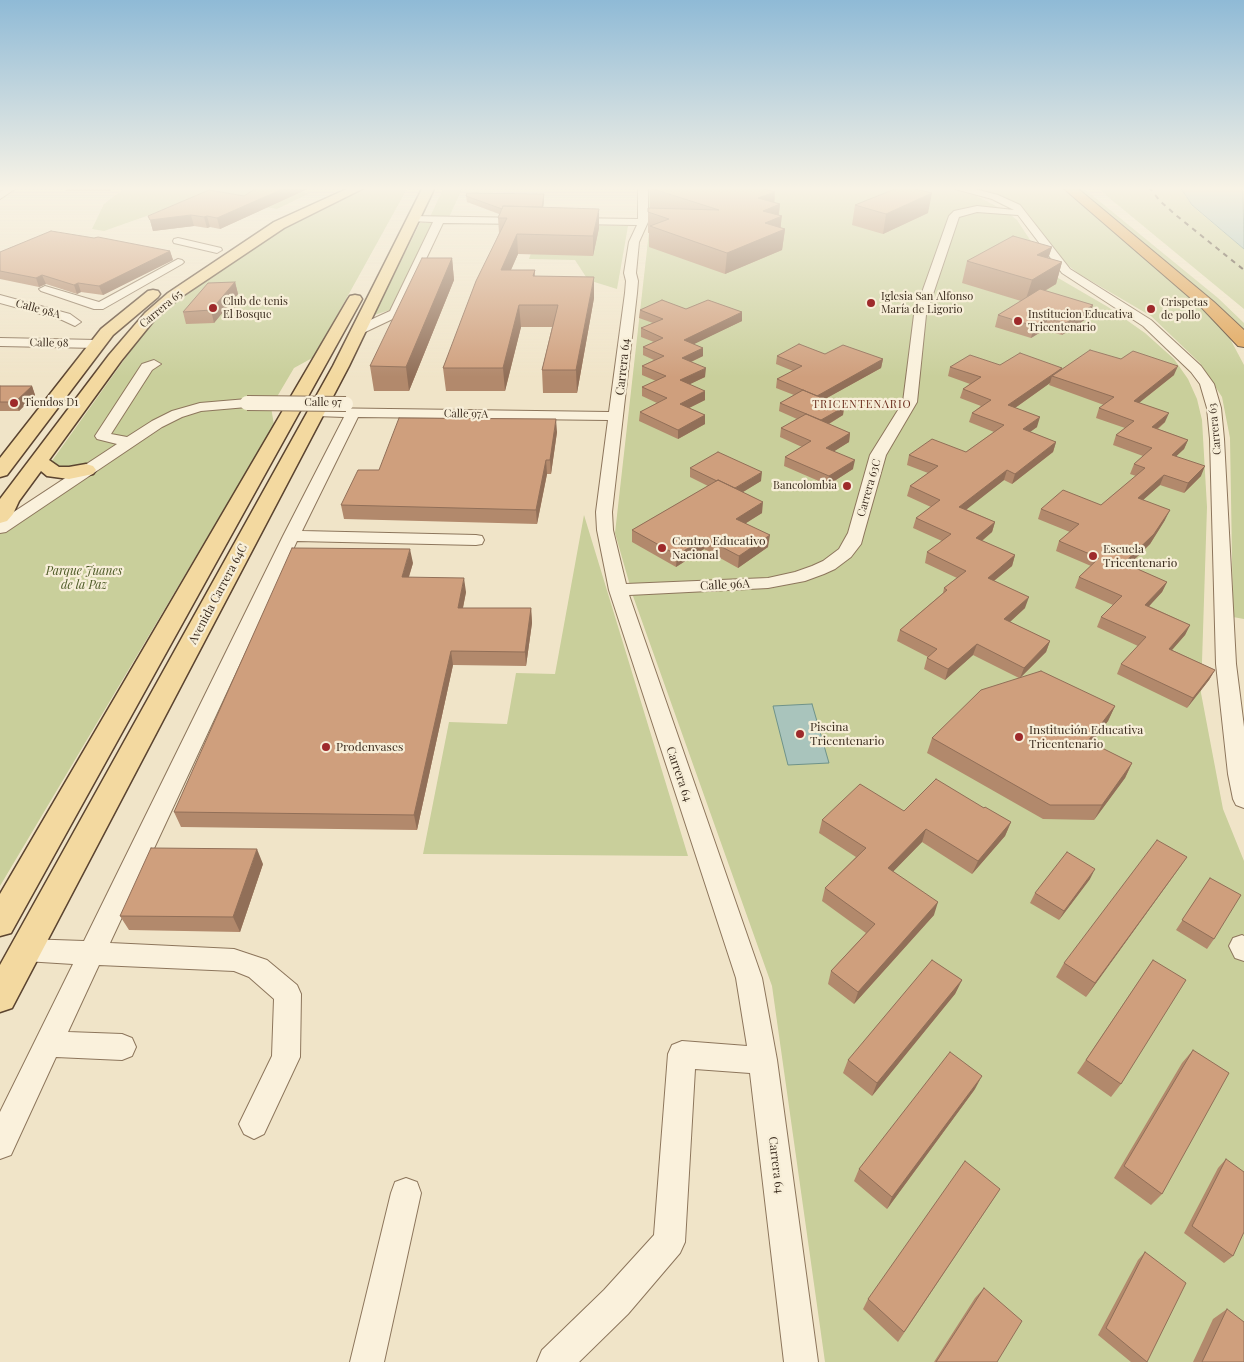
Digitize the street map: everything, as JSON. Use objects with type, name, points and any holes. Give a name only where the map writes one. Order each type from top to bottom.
[{"type":"highway","points":[[1144,251],[1214,310],[1244,342]]},
{"type":"highway","points":[[1164,251],[1222,298]]},
{"type":"main road","points":[[202,260],[216,251]]},
{"type":"main road","name":"Carrera 65","points":[[1,517],[9,501],[115,358],[150,316],[174,296],[241,251]]},
{"type":"main road","name":"Avenida Carrera 64C","points":[[0,923],[335,336],[381,251]]},
{"type":"main road","name":"Avenida Carrera 64C","points":[[0,997],[316,412],[397,251]]},
{"type":"main road","name":"Carrera 65","points":[[0,470],[97,344],[120,319],[169,282],[182,266]]},
{"type":"main road","points":[[39,462],[54,472],[69,473],[86,470]]},
{"type":"street","points":[[357,331],[395,313],[425,251]]},
{"type":"street","name":"Carrera 64","points":[[633,251],[630,274],[632,281],[631,293],[618,411],[604,512],[608,551],[618,590],[749,978],[763,1060],[801,1362]]},
{"type":"street","name":"Carrera 63C","points":[[830,565],[852,544],[878,455],[910,402],[920,315],[942,251]]},
{"type":"street","name":"Carrera 63","points":[[1050,251],[1066,271],[1128,310],[1152,328],[1196,369],[1210,393],[1217,438],[1226,664],[1239,774],[1244,799]]},
{"type":"street","points":[[45,289],[98,306],[107,304],[147,280],[182,266]]},
{"type":"street","points":[[147,280],[169,282]]},
{"type":"street","name":"Calle 98A","points":[[0,300],[66,317],[75,322]]},
{"type":"street","name":"Calle 98","points":[[0,342],[97,344]]},
{"type":"street","points":[[128,442],[102,436],[147,367],[154,364]]},
{"type":"street","name":"Calle 97","points":[[1,517],[52,492],[128,442],[177,414],[213,405],[247,403],[350,408]]},
{"type":"street","points":[[0,1144],[291,536],[350,408]]},
{"type":"street","name":"Calle 97A","points":[[316,412],[350,408],[618,411]]},
{"type":"street","points":[[291,536],[476,540]]},
{"type":"street","name":"Calle 96A","points":[[618,590],[768,583],[799,577],[830,565]]},
{"type":"street","points":[[25,950],[234,960],[258,968],[288,994],[286,1057],[254,1124]]},
{"type":"street","points":[[48,1044],[122,1047]]},
{"type":"street","points":[[554,1362],[616,1302],[669,1242],[682,1054],[763,1060]]},
{"type":"street","points":[[367,1362],[406,1193]]},
{"type":"green space","name":"Parque Juanes de la Paz","points":[[249,251],[373,251],[314,357],[294,368],[271,407],[274,425],[0,886],[0,534],[86,474],[49,465],[154,318]]},
{"type":"green space","points":[[406,251],[419,251],[390,310],[374,315]]},
{"type":"green space","points":[[532,251],[624,251],[617,289],[588,280],[575,260],[529,259]]},
{"type":"green space","points":[[647,251],[1037,251],[1053,275],[1108,307],[1145,333],[1174,359],[1188,379],[1197,399],[1202,420],[1207,507],[1201,693],[1223,809],[1244,861],[1244,1362],[825,1362],[772,986],[633,596],[615,533]]},
{"type":"green space","points":[[1056,251],[1138,251],[1215,317],[1227,333],[1244,365],[1244,619],[1233,617],[1230,438],[1222,397],[1200,363],[1151,316],[1079,274],[1065,263]]},
{"type":"green space","points":[[1147,251],[1160,251],[1218,298],[1244,323],[1244,336]]},
{"type":"green space","points":[[1173,251],[1244,251],[1244,309]]},
{"type":"green space","points":[[584,515],[688,856],[423,854],[449,722],[507,724],[516,673],[555,674]]},
{"type":"water","name":"Piscina Tricentenario","points":[[812,704],[829,763],[788,765],[773,706]]},
{"type":"building","points":[[170,251],[99,286],[78,283],[74,285],[42,275],[36,278],[0,271],[0,252]]},
{"type":"building","points":[[491,251],[510,251],[501,270],[535,270],[533,276],[594,277],[576,370],[542,370],[558,305],[519,305],[503,368],[443,368],[476,281]]},
{"type":"building","points":[[720,251],[733,251],[727,253]]},
{"type":"building","points":[[986,251],[1045,251],[1037,255],[1062,262],[1032,280],[967,261]]},
{"type":"building","points":[[422,258],[452,258],[406,367],[370,366]]},
{"type":"building","points":[[235,282],[211,310],[183,312],[208,283]]},
{"type":"building","points":[[1040,289],[1093,305],[1066,323],[1048,318],[1034,326],[998,315]]},
{"type":"building","points":[[662,300],[686,309],[708,300],[742,312],[684,340],[703,348],[682,358],[706,368],[680,380],[705,391],[680,404],[705,415],[678,430],[640,412],[667,398],[642,387],[666,376],[642,366],[664,356],[643,347],[663,338],[641,328],[663,319],[640,310]]},
{"type":"building","points":[[799,344],[825,354],[843,345],[883,359],[817,396],[777,379],[802,366],[777,356]]},
{"type":"building","points":[[1090,350],[1121,359],[1133,351],[1178,366],[1134,401],[1169,413],[1152,427],[1188,440],[1172,455],[1205,466],[1188,483],[1164,475],[1138,498],[1170,510],[1154,534],[1124,563],[1167,582],[1145,605],[1190,625],[1169,649],[1215,670],[1193,698],[1121,664],[1146,637],[1101,617],[1122,596],[1079,577],[1099,558],[1059,541],[1079,524],[1041,509],[1063,490],[1101,505],[1145,468],[1134,464],[1152,448],[1116,435],[1134,421],[1099,408],[1114,397],[1052,376]]},
{"type":"building","points":[[1020,353],[1062,368],[1008,405],[1040,417],[1023,429],[1056,442],[1015,474],[1007,470],[959,507],[995,522],[976,538],[1015,555],[988,578],[1029,597],[1004,619],[1050,641],[1024,668],[977,644],[948,669],[927,658],[937,649],[900,630],[947,590],[944,588],[966,571],[927,552],[951,534],[916,518],[940,500],[910,486],[938,466],[909,455],[932,439],[966,452],[1004,425],[972,413],[991,400],[963,389],[981,377],[950,367],[970,355],[1000,365]]},
{"type":"building","points":[[0,386],[32,386],[15,402],[0,402]]},
{"type":"building","points":[[803,390],[844,407],[821,420],[780,403]]},
{"type":"building","points":[[806,414],[850,433],[826,448],[855,460],[829,476],[785,457],[811,441],[781,428]]},
{"type":"building","points":[[399,418],[556,419],[550,460],[546,460],[536,510],[341,505],[358,470],[379,470]]},
{"type":"building","points":[[718,452],[762,472],[735,488],[690,468]]},
{"type":"building","points":[[718,480],[763,502],[736,519],[770,535],[739,556],[705,538],[677,555],[632,530]]},
{"type":"building","name":"Prodenvases","points":[[292,548],[410,549],[402,577],[464,578],[458,608],[531,608],[525,652],[451,651],[414,815],[174,812]]},
{"type":"building","name":"Institución Educativa Tricentenario","points":[[1041,671],[1115,706],[1088,741],[1132,763],[1102,805],[1050,805],[932,738],[981,690]]},
{"type":"building","points":[[936,779],[1011,822],[978,861],[926,829],[888,868],[938,902],[858,992],[831,971],[875,924],[825,888],[866,848],[822,820],[860,784],[904,811]]},
{"type":"building","points":[[1157,840],[1187,857],[1095,983],[1064,963]]},
{"type":"building","points":[[151,848],[257,849],[233,917],[120,916]]},
{"type":"building","points":[[1067,852],[1095,869],[1064,911],[1035,893]]},
{"type":"building","points":[[1210,878],[1241,895],[1214,939],[1182,920]]},
{"type":"building","points":[[932,960],[962,980],[877,1083],[848,1060]]},
{"type":"building","points":[[1153,960],[1186,980],[1121,1084],[1086,1060]]},
{"type":"building","points":[[1193,1050],[1229,1073],[1162,1194],[1124,1166]]},
{"type":"building","points":[[950,1052],[982,1076],[892,1197],[859,1169]]},
{"type":"building","points":[[1226,1159],[1244,1172],[1244,1232],[1233,1256],[1192,1226]]},
{"type":"building","points":[[965,1161],[1000,1189],[904,1332],[868,1299]]},
{"type":"building","points":[[1145,1252],[1186,1283],[1147,1362],[1106,1328]]},
{"type":"building","points":[[984,1288],[1022,1321],[997,1362],[936,1362]]},
{"type":"building","points":[[1227,1309],[1244,1322],[1244,1362],[1202,1362]]},
{"type":"railway","points":[[1220,251],[1244,270]]},
{"type":"place","name":"Iglesia San Alfonso María de Ligorio","points":[[871,303]]},
{"type":"place","name":"Club de tenis El Bosque","points":[[213,308]]},
{"type":"place","name":"Crispetas de pollo","points":[[1151,309]]},
{"type":"place","name":"Institucion Educativa Tricentenario","points":[[1018,321]]},
{"type":"place","name":"Tiendos D1","points":[[14,403]]},
{"type":"place","name":"Bancolombia","points":[[847,486]]},
{"type":"place","name":"Centro Educativo Nacional","points":[[662,548]]},
{"type":"place","name":"Escuela Tricentenario","points":[[1093,556]]},
{"type":"place","name":"Piscina Tricentenario","points":[[800,734]]},
{"type":"place","name":"Institución Educativa Tricentenario","points":[[1019,737]]},
{"type":"place","name":"Prodenvases","points":[[326,747]]},
{"type":"district","name":"TRICENTENARIO","points":[[862,405]]}]
